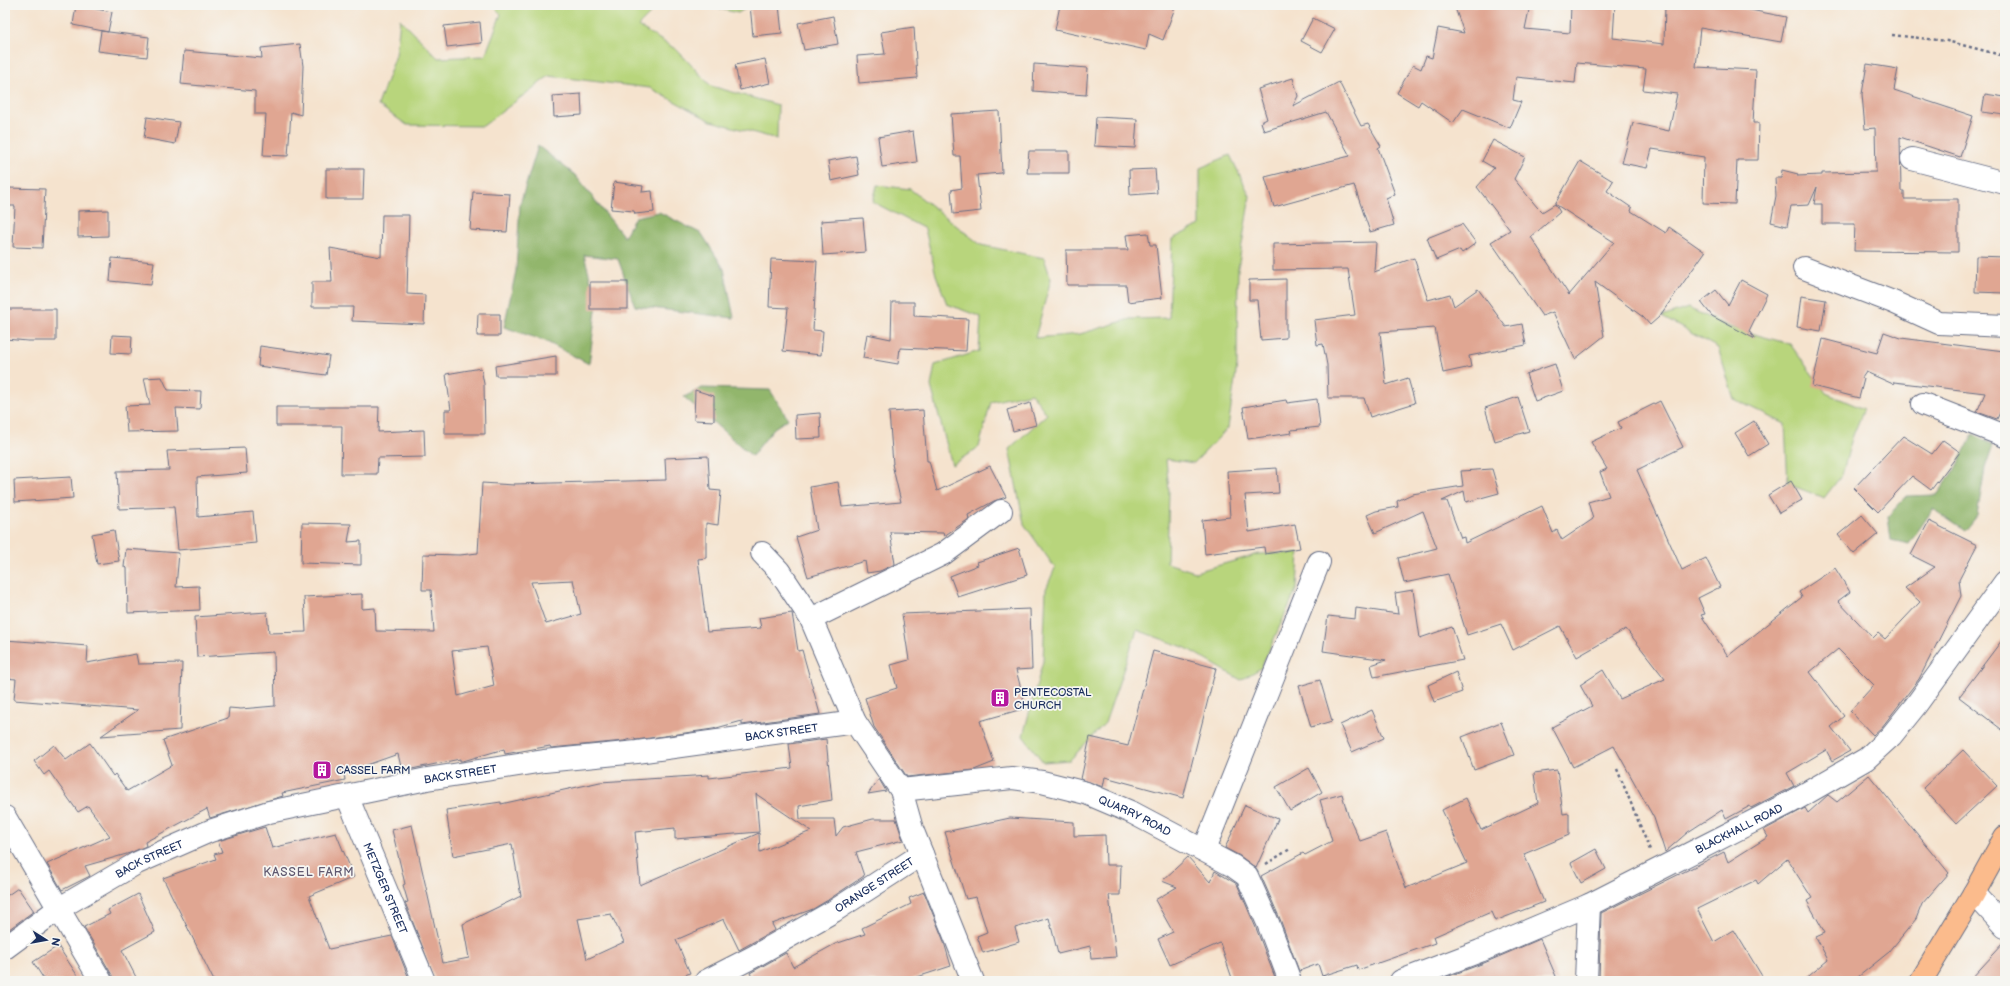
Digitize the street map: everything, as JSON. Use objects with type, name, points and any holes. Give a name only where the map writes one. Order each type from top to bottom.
[{"type":"main road","points":[[1920,981],[1974,893],[2005,837]]},
{"type":"street","points":[[1912,159],[2005,183]]},
{"type":"street","points":[[1804,268],[1893,302],[1939,323],[2005,326]]},
{"type":"street","points":[[1923,404],[2005,436]]},
{"type":"street","points":[[811,619],[943,554],[1001,511]]},
{"type":"street","points":[[762,553],[779,571],[811,619],[855,722],[900,790],[922,854]]},
{"type":"street","points":[[1204,850],[1319,562]]},
{"type":"street","name":"BLACKHALL ROAD","points":[[1401,981],[1480,951],[1589,905],[1790,802],[1866,759],[1891,736],[1916,705],[2005,582]]},
{"type":"street","name":"BACK STREET","points":[[5,948],[58,909],[137,863],[210,831],[269,812],[428,779],[544,761],[637,752],[855,722]]},
{"type":"street","name":"QUARRY ROAD","points":[[900,790],[1012,778],[1042,782],[1086,793],[1133,813],[1233,866],[1247,876]]},
{"type":"street","name":"METZGER STREET","points":[[347,796],[424,981]]},
{"type":"street","points":[[5,817],[101,981]]},
{"type":"street","name":"ORANGE STREET","points":[[706,981],[753,957],[834,911],[922,854],[973,981]]},
{"type":"street","points":[[1247,876],[1268,923],[1290,981]]},
{"type":"street","points":[[1974,893],[2005,927]]},
{"type":"street","points":[[1586,981],[1589,905]]},
{"type":"path","points":[[1892,34],[1947,41],[2005,56]]},
{"type":"path","points":[[1617,769],[1658,870]]},
{"type":"path","points":[[1247,876],[1290,849]]},
{"type":"green space","points":[[492,5],[659,5],[638,26],[677,50],[711,86],[778,105],[777,139],[711,121],[650,88],[549,76],[483,126],[407,125],[378,105],[396,55],[400,19],[438,58],[485,56],[501,14]]},
{"type":"green space","points":[[711,5],[751,5],[738,13],[712,7]]},
{"type":"green space","points":[[538,146],[575,175],[624,237],[635,217],[659,212],[702,234],[724,269],[734,318],[635,306],[618,259],[584,255],[597,303],[589,364],[545,341],[504,327],[516,271],[520,204]]},
{"type":"green space","points":[[1230,155],[1250,196],[1238,268],[1237,365],[1228,428],[1194,463],[1166,459],[1169,491],[1167,563],[1195,572],[1259,554],[1299,553],[1297,588],[1261,668],[1241,680],[1186,648],[1137,630],[1105,723],[1070,760],[1043,762],[1023,736],[1043,661],[1046,589],[1055,568],[1024,524],[1009,449],[1047,414],[1031,393],[991,402],[979,447],[952,465],[931,386],[935,365],[979,351],[981,317],[947,304],[936,275],[925,229],[873,202],[877,185],[910,189],[981,245],[1044,258],[1051,279],[1035,338],[1080,334],[1130,319],[1169,318],[1172,239],[1200,225],[1200,168]]},
{"type":"green space","points":[[1688,308],[1732,328],[1790,344],[1826,393],[1864,409],[1852,438],[1842,475],[1824,498],[1788,484],[1785,424],[1734,399],[1718,348],[1662,317]]},
{"type":"green space","points":[[702,388],[770,390],[788,419],[774,428],[752,456],[684,397]]},
{"type":"green space","points":[[1973,434],[1993,445],[1985,468],[1977,516],[1965,531],[1933,509],[1909,544],[1891,540],[1888,516],[1907,496],[1937,495],[1953,473]]},
{"type":"building","points":[[76,5],[112,12],[108,32],[73,25]]},
{"type":"building","points":[[750,5],[779,5],[782,33],[753,36]]},
{"type":"building","points":[[1060,5],[1176,5],[1163,40],[1149,34],[1146,50],[1055,30]]},
{"type":"building","points":[[1454,5],[1507,7],[1508,5],[1530,5],[1525,29],[1570,33],[1571,5],[1615,5],[1613,38],[1664,44],[1665,5],[1725,5],[1786,17],[1781,42],[1700,28],[1696,67],[1756,70],[1753,123],[1759,123],[1758,160],[1737,160],[1735,204],[1703,203],[1704,157],[1652,149],[1647,168],[1622,163],[1633,123],[1669,131],[1677,94],[1643,90],[1646,69],[1577,63],[1575,83],[1516,77],[1513,100],[1521,102],[1510,128],[1463,109],[1453,123],[1421,101],[1418,106],[1397,93],[1413,65],[1421,69],[1426,56],[1432,58],[1438,28],[1464,33]]},
{"type":"building","points":[[833,16],[838,44],[804,50],[798,23]]},
{"type":"building","points":[[1313,18],[1335,29],[1322,52],[1301,41]]},
{"type":"building","points":[[480,22],[482,43],[447,47],[444,26]]},
{"type":"building","points":[[914,27],[917,78],[859,83],[857,56],[885,54],[881,32]]},
{"type":"building","points":[[101,31],[149,37],[147,57],[98,51]]},
{"type":"building","points":[[300,44],[303,66],[301,115],[291,112],[288,156],[263,155],[266,114],[255,114],[255,91],[181,84],[184,51],[262,58],[261,48]]},
{"type":"building","points":[[765,59],[770,83],[740,90],[735,65]]},
{"type":"building","points":[[1034,64],[1088,68],[1086,95],[1033,91]]},
{"type":"building","points":[[1867,64],[1898,69],[1894,90],[1973,116],[1960,157],[1900,137],[1901,191],[1904,191],[1904,199],[1958,199],[1958,252],[1854,251],[1855,224],[1822,224],[1822,204],[1814,204],[1817,187],[1809,205],[1791,206],[1787,226],[1771,222],[1776,196],[1775,178],[1781,178],[1782,170],[1798,174],[1797,176],[1822,175],[1822,173],[1876,172],[1875,128],[1865,129],[1862,94]]},
{"type":"building","points":[[1293,78],[1298,96],[1293,106],[1339,82],[1361,126],[1368,124],[1381,146],[1378,148],[1395,194],[1386,198],[1394,225],[1370,232],[1354,185],[1274,207],[1265,177],[1350,156],[1326,112],[1264,131],[1261,122],[1267,119],[1258,89]]},
{"type":"building","points":[[581,94],[582,115],[554,117],[553,96]]},
{"type":"building","points":[[1985,94],[2005,97],[2005,115],[1982,112]]},
{"type":"building","points":[[999,111],[1002,173],[977,175],[981,211],[953,214],[951,190],[962,188],[960,156],[954,156],[951,114]]},
{"type":"building","points":[[147,117],[179,122],[175,144],[144,138]]},
{"type":"building","points":[[1096,117],[1137,119],[1135,148],[1094,146]]},
{"type":"building","points":[[913,131],[917,162],[882,167],[878,137]]},
{"type":"building","points":[[1493,140],[1525,157],[1514,179],[1542,212],[1555,204],[1580,161],[1613,181],[1607,191],[1632,208],[1631,211],[1666,233],[1669,227],[1705,252],[1659,317],[1650,325],[1643,317],[1595,282],[1604,336],[1575,359],[1553,312],[1542,316],[1491,242],[1510,230],[1477,187],[1494,168],[1482,161]],"holes":[[[1555,204],[1614,242],[1569,295],[1531,237],[1560,212]]]},
{"type":"building","points":[[1029,151],[1069,151],[1069,173],[1027,173]]},
{"type":"building","points":[[856,156],[859,175],[831,181],[828,161]]},
{"type":"building","points":[[326,169],[364,169],[363,199],[326,199]]},
{"type":"building","points":[[1155,169],[1157,193],[1130,195],[1129,170]]},
{"type":"building","points":[[614,182],[643,186],[642,192],[652,191],[654,212],[635,214],[634,211],[611,209]]},
{"type":"building","points":[[8,188],[45,189],[42,248],[13,247],[15,206],[8,206]]},
{"type":"building","points":[[473,192],[510,194],[507,232],[470,230]]},
{"type":"building","points":[[108,210],[108,236],[78,237],[78,211]]},
{"type":"building","points":[[382,215],[409,215],[407,294],[425,295],[424,324],[352,321],[353,307],[312,307],[312,282],[332,282],[330,248],[381,257]]},
{"type":"building","points":[[863,218],[866,252],[823,255],[821,221]]},
{"type":"building","points":[[1462,224],[1476,243],[1462,253],[1460,250],[1436,260],[1427,238]]},
{"type":"building","points":[[1148,233],[1150,245],[1156,245],[1162,298],[1128,302],[1126,285],[1067,285],[1066,250],[1128,250],[1126,235]]},
{"type":"building","points":[[1376,242],[1374,272],[1414,258],[1428,300],[1450,294],[1454,306],[1478,289],[1506,327],[1522,324],[1526,345],[1469,356],[1471,367],[1443,373],[1435,328],[1380,332],[1386,385],[1408,378],[1415,403],[1370,417],[1364,398],[1328,398],[1327,365],[1323,344],[1317,345],[1314,320],[1355,315],[1348,269],[1273,270],[1273,244]]},
{"type":"building","points":[[1976,256],[2005,257],[2005,293],[1975,292]]},
{"type":"building","points":[[112,258],[154,262],[151,285],[110,281]]},
{"type":"building","points":[[771,259],[817,261],[813,330],[823,331],[821,355],[783,351],[788,308],[769,307]]},
{"type":"building","points":[[1286,279],[1286,338],[1261,340],[1257,300],[1249,300],[1249,280]]},
{"type":"building","points":[[1741,280],[1767,294],[1749,331],[1755,339],[1712,316],[1701,302],[1716,290],[1728,305]]},
{"type":"building","points":[[590,282],[628,282],[628,309],[590,309]]},
{"type":"building","points":[[1801,296],[1826,300],[1821,331],[1797,327]]},
{"type":"building","points":[[892,302],[914,302],[914,316],[968,319],[966,351],[900,348],[898,364],[863,358],[867,334],[891,339]]},
{"type":"building","points":[[5,309],[56,309],[56,341],[5,339]]},
{"type":"building","points":[[478,314],[500,314],[500,336],[477,336]]},
{"type":"building","points":[[1884,332],[1901,338],[2004,351],[2005,348],[2005,401],[1997,419],[1977,412],[1985,393],[1894,382],[1893,384],[1866,372],[1862,378],[1864,379],[1859,398],[1812,386],[1823,339],[1877,353]]},
{"type":"building","points":[[112,335],[132,336],[131,354],[111,353]]},
{"type":"building","points":[[260,346],[329,356],[326,375],[258,366]]},
{"type":"building","points":[[556,356],[556,376],[496,376],[495,366]]},
{"type":"building","points":[[1555,364],[1563,391],[1535,401],[1526,374]]},
{"type":"building","points":[[481,368],[484,384],[485,434],[445,434],[445,410],[451,410],[446,374]]},
{"type":"building","points":[[162,377],[168,390],[201,391],[200,409],[176,408],[178,431],[127,432],[125,406],[150,405],[144,378]]},
{"type":"building","points":[[695,390],[714,396],[714,421],[694,420]]},
{"type":"building","points":[[1518,397],[1529,431],[1495,441],[1485,408]]},
{"type":"building","points":[[1317,399],[1320,427],[1291,430],[1292,433],[1248,439],[1243,407],[1286,400],[1287,403]]},
{"type":"building","points":[[1660,401],[1683,447],[1637,470],[1682,570],[1706,558],[1720,587],[1698,598],[1705,614],[1701,615],[1728,656],[1802,597],[1799,592],[1835,568],[1850,592],[1838,601],[1873,638],[1878,633],[1885,639],[1920,602],[1905,588],[1935,567],[1911,555],[1929,521],[1977,545],[1959,580],[1961,596],[1919,679],[1882,727],[1873,735],[1850,711],[1874,685],[1838,649],[1810,672],[1844,716],[1831,727],[1850,751],[1832,761],[1826,750],[1787,773],[1794,786],[1751,808],[1750,806],[1726,819],[1722,810],[1688,832],[1665,852],[1654,818],[1614,746],[1573,767],[1552,727],[1592,706],[1580,685],[1603,670],[1620,699],[1665,679],[1626,629],[1577,657],[1560,626],[1513,650],[1501,624],[1467,635],[1448,574],[1404,583],[1398,558],[1437,548],[1423,511],[1375,533],[1367,515],[1376,511],[1398,507],[1397,501],[1412,494],[1463,486],[1461,471],[1492,469],[1499,493],[1466,502],[1464,491],[1442,501],[1447,501],[1461,538],[1464,537],[1465,543],[1542,506],[1553,533],[1557,530],[1562,540],[1593,519],[1588,502],[1609,496],[1600,472],[1607,469],[1591,442],[1621,428],[1618,422]]},
{"type":"building","points":[[1030,403],[1036,425],[1013,431],[1007,410]]},
{"type":"building","points":[[276,407],[379,407],[378,432],[424,430],[425,457],[378,458],[377,474],[341,474],[342,426],[276,426]]},
{"type":"building","points":[[923,410],[927,461],[929,461],[937,491],[990,466],[1006,497],[994,501],[968,515],[969,519],[944,536],[943,533],[890,532],[895,564],[880,571],[867,573],[865,561],[808,577],[796,537],[817,530],[810,487],[838,482],[842,507],[901,502],[892,464],[889,412]]},
{"type":"building","points":[[820,413],[821,438],[796,439],[795,415]]},
{"type":"building","points":[[1754,421],[1768,444],[1749,456],[1735,433]]},
{"type":"building","points":[[1903,436],[1932,454],[1943,440],[1960,452],[1931,490],[1912,476],[1878,512],[1854,488]]},
{"type":"building","points":[[245,448],[247,473],[197,477],[198,517],[253,512],[256,543],[178,550],[174,507],[119,509],[117,471],[169,470],[167,451]]},
{"type":"building","points":[[708,456],[710,490],[721,491],[718,525],[706,523],[706,558],[698,559],[707,632],[761,628],[759,618],[792,613],[798,651],[802,650],[820,714],[742,725],[742,721],[713,729],[636,740],[633,738],[624,741],[551,748],[550,746],[505,754],[504,749],[463,761],[460,761],[460,759],[402,771],[398,754],[344,773],[345,780],[282,793],[283,796],[210,818],[207,809],[145,842],[146,846],[130,853],[85,866],[90,876],[62,890],[47,864],[110,836],[88,806],[78,812],[49,771],[44,775],[34,761],[54,745],[66,760],[90,743],[113,776],[115,774],[127,791],[172,765],[163,740],[228,718],[229,708],[241,709],[275,706],[274,652],[197,657],[195,617],[267,612],[269,633],[306,632],[304,597],[362,594],[362,609],[375,608],[376,631],[434,632],[431,590],[422,590],[423,554],[460,555],[478,553],[482,483],[514,485],[666,480],[665,458]],"holes":[[[573,580],[581,614],[546,624],[531,582]],[[487,647],[494,686],[458,696],[452,651]]]},
{"type":"building","points":[[1277,468],[1279,493],[1245,495],[1249,532],[1295,524],[1300,548],[1265,554],[1264,547],[1205,554],[1202,520],[1230,517],[1227,471]]},
{"type":"building","points":[[71,477],[73,498],[15,502],[14,480]]},
{"type":"building","points":[[1791,481],[1802,500],[1779,513],[1768,495]]},
{"type":"building","points":[[1862,515],[1878,534],[1854,554],[1838,535]]},
{"type":"building","points":[[302,523],[351,524],[348,542],[361,541],[361,565],[301,563]]},
{"type":"building","points":[[114,530],[119,561],[97,564],[92,534]]},
{"type":"building","points":[[1019,548],[1027,575],[958,597],[950,576],[978,565],[977,562]]},
{"type":"building","points":[[126,549],[179,553],[176,587],[199,586],[200,610],[128,613],[127,568],[124,567]]},
{"type":"building","points":[[1413,590],[1420,638],[1452,627],[1463,660],[1374,677],[1371,665],[1386,660],[1323,651],[1328,616],[1355,619],[1356,608],[1398,614],[1395,593]]},
{"type":"building","points":[[1030,609],[1032,669],[1016,670],[1026,708],[980,721],[994,762],[974,770],[907,777],[874,727],[865,698],[897,688],[891,665],[909,660],[902,614]]},
{"type":"building","points":[[2005,636],[2005,732],[1959,697]]},
{"type":"building","points":[[5,640],[88,646],[87,663],[136,654],[138,664],[182,663],[180,730],[101,736],[138,710],[14,700],[16,679],[5,678]]},
{"type":"building","points":[[1153,651],[1216,668],[1183,798],[1105,777],[1103,787],[1081,779],[1090,737],[1128,746]]},
{"type":"building","points":[[1456,672],[1462,692],[1434,702],[1428,685]]},
{"type":"building","points":[[1320,680],[1332,721],[1311,727],[1299,686]]},
{"type":"building","points":[[1372,710],[1384,738],[1352,752],[1340,725]]},
{"type":"building","points":[[1501,722],[1514,755],[1474,770],[1462,737]]},
{"type":"building","points":[[826,739],[832,800],[799,806],[800,819],[834,819],[836,836],[843,827],[873,819],[896,819],[903,840],[856,852],[864,876],[813,909],[772,924],[775,930],[739,950],[724,919],[676,940],[690,973],[670,981],[436,981],[405,903],[408,902],[403,885],[405,884],[392,830],[412,825],[443,963],[469,958],[463,924],[521,896],[512,844],[453,856],[446,810],[501,802],[501,804],[600,782],[709,775],[709,778],[792,768],[789,744]],"holes":[[[756,794],[811,831],[760,852],[759,833],[640,885],[635,832],[675,828],[675,839],[759,832]],[[611,914],[624,942],[587,959],[578,919]]]},
{"type":"building","points":[[1963,750],[1997,786],[1956,824],[1923,788]]},
{"type":"building","points":[[1309,768],[1322,792],[1290,811],[1276,787]]},
{"type":"building","points":[[1557,770],[1563,814],[1569,813],[1569,835],[1524,854],[1544,902],[1495,921],[1491,912],[1433,937],[1435,943],[1358,970],[1357,965],[1322,976],[1318,964],[1299,971],[1280,919],[1261,876],[1303,853],[1305,855],[1332,841],[1320,800],[1342,794],[1348,815],[1360,841],[1386,832],[1406,888],[1467,863],[1442,810],[1466,798],[1481,830],[1538,803],[1534,773]]},
{"type":"building","points":[[1869,775],[1949,873],[1922,904],[1916,919],[1889,952],[1853,981],[1803,981],[1828,960],[1816,937],[1825,933],[1807,901],[1812,898],[1787,859],[1758,884],[1756,880],[1697,909],[1714,942],[1734,930],[1765,981],[1599,981],[1601,913],[1724,852],[1728,862],[1768,837],[1764,830],[1805,808],[1808,813],[1828,795],[1837,802]]},
{"type":"building","points":[[879,779],[886,791],[868,794]]},
{"type":"building","points":[[1245,805],[1278,819],[1256,868],[1240,856],[1225,848]]},
{"type":"building","points":[[1010,818],[1074,822],[1074,836],[1105,835],[1106,865],[1121,865],[1120,895],[1109,895],[1116,957],[1091,959],[1090,946],[1058,954],[1049,918],[1015,928],[1019,942],[983,953],[977,936],[987,932],[976,897],[966,899],[945,832]]},
{"type":"building","points":[[265,827],[272,848],[336,833],[354,877],[309,896],[329,949],[392,936],[410,981],[214,981],[163,878],[216,859],[214,854],[222,852],[218,841]]},
{"type":"building","points":[[1596,849],[1606,869],[1581,883],[1571,863]]},
{"type":"building","points":[[1188,857],[1210,882],[1215,871],[1237,884],[1276,980],[1233,981],[1220,943],[1170,965],[1158,939],[1173,932],[1155,900],[1177,887],[1162,881]]},
{"type":"building","points":[[18,888],[34,911],[5,932],[5,897]]},
{"type":"building","points":[[924,892],[943,939],[951,966],[905,981],[754,981],[750,973],[786,953],[793,967],[835,944],[865,934],[862,928],[911,904],[909,898]]},
{"type":"building","points":[[138,894],[155,932],[122,950],[138,981],[113,981],[112,975],[84,927],[110,914],[108,910]]},
{"type":"building","points":[[1540,939],[1558,981],[1436,981],[1484,963]]},
{"type":"building","points":[[2005,942],[2005,981],[1969,981]]},
{"type":"building","points":[[58,946],[81,981],[45,981],[33,962]]},
{"type":"place","name":"PENTECOSTAL CHURCH","points":[[1000,698]]},
{"type":"place","name":"CASSEL FARM","points":[[322,770]]},
{"type":"district","name":"KASSEL FARM","points":[[309,872]]}]
